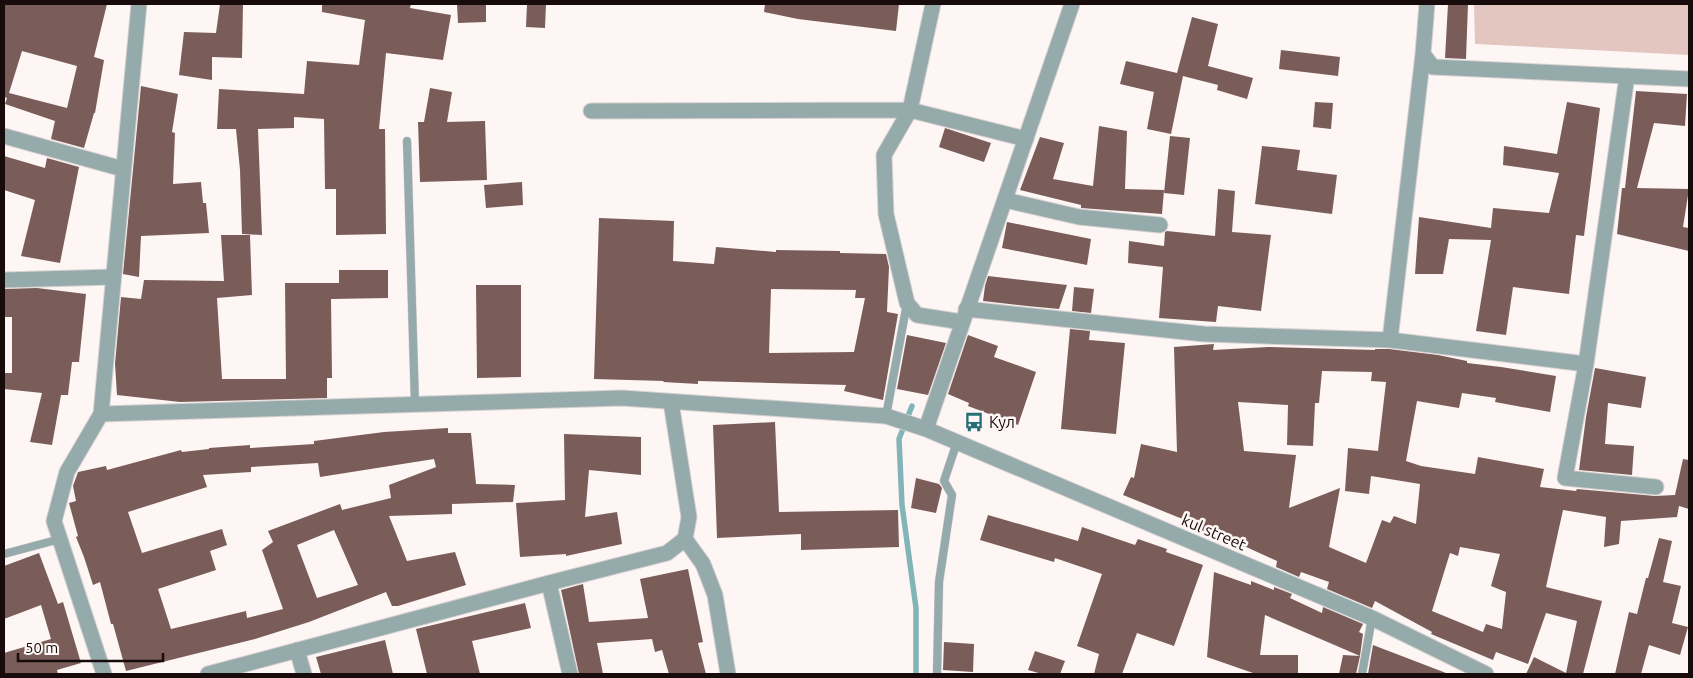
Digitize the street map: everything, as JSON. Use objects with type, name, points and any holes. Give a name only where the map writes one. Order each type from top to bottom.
[{"type":"street","points":[[104,674],[54,521],[66,472],[101,414],[139,4]]},
{"type":"street","points":[[934,4],[910,110],[884,155],[886,214],[907,303],[917,314],[1204,334],[1390,340],[1586,364]]},
{"type":"street","points":[[926,429],[1072,4]]},
{"type":"street","points":[[1390,340],[1427,4]]},
{"type":"street","points":[[1423,54],[1434,67],[1689,79]]},
{"type":"street","points":[[1627,76],[1586,364],[1565,478],[1656,487]]},
{"type":"street","points":[[591,111],[910,110],[1026,139]]},
{"type":"street","points":[[4,136],[123,169]]},
{"type":"street","points":[[1005,200],[1079,217],[1160,225]]},
{"type":"street","points":[[4,280],[113,277]]},
{"type":"street","name":"kul street","points":[[101,414],[622,398],[886,416],[926,429],[1372,618],[1486,674]]},
{"type":"street","points":[[208,674],[549,583],[666,554],[685,538],[689,517],[671,402]]},
{"type":"street","points":[[685,538],[703,564],[714,595],[728,674]]},
{"type":"street","points":[[549,583],[570,674]]},
{"type":"street","points":[[297,650],[304,674]]},
{"type":"lane","points":[[408,141],[415,404]]},
{"type":"lane","points":[[886,416],[907,303]]},
{"type":"lane","points":[[937,674],[939,582],[952,494],[944,481],[957,442]]},
{"type":"lane","points":[[4,554],[60,539]]},
{"type":"lane","points":[[1362,674],[1372,618]]},
{"type":"shaded area","points":[[1474,4],[1689,4],[1689,55],[1475,44]]},
{"type":"building","points":[[4,4],[107,4],[94,57],[104,60],[95,113],[84,148],[51,139],[55,121],[5,104],[7,98],[4,97]],"holes":[[[22,51],[77,66],[67,108],[9,93]]]},
{"type":"building","points":[[220,4],[243,4],[242,58],[212,57],[212,80],[179,75],[184,32],[216,33]]},
{"type":"building","points":[[322,4],[411,4],[410,8],[451,15],[443,60],[386,53],[379,129],[385,129],[386,234],[336,235],[336,189],[325,189],[324,119],[294,117],[294,128],[258,129],[262,235],[242,234],[240,170],[236,129],[217,129],[219,89],[304,94],[307,61],[359,65],[365,20],[322,12]]},
{"type":"building","points":[[457,4],[486,4],[486,22],[458,23]]},
{"type":"building","points":[[527,4],[546,4],[545,28],[526,27]]},
{"type":"building","points":[[765,4],[899,4],[896,31],[798,19],[764,12]]},
{"type":"building","points":[[1448,4],[1468,4],[1466,59],[1445,58]]},
{"type":"building","points":[[1192,17],[1218,24],[1208,66],[1253,78],[1247,99],[1217,90],[1218,85],[1183,76],[1171,134],[1147,129],[1154,92],[1120,84],[1126,61],[1177,73]]},
{"type":"building","points":[[1281,50],[1340,57],[1338,76],[1279,69]]},
{"type":"building","points":[[141,86],[178,94],[172,132],[175,133],[173,184],[201,182],[203,203],[206,203],[209,233],[141,236],[139,277],[123,274]]},
{"type":"building","points":[[430,88],[452,92],[447,122],[485,121],[487,180],[420,182],[418,122],[424,122]]},
{"type":"building","points":[[1636,91],[1687,94],[1685,126],[1654,123],[1637,188],[1689,189],[1683,227],[1689,228],[1689,251],[1617,234],[1622,188],[1625,188]]},
{"type":"building","points":[[1315,102],[1333,103],[1331,129],[1313,127]]},
{"type":"building","points":[[1567,102],[1600,108],[1584,236],[1576,235],[1569,294],[1513,287],[1506,335],[1476,331],[1491,240],[1449,239],[1443,274],[1415,274],[1419,217],[1491,228],[1493,208],[1549,213],[1559,173],[1503,165],[1504,146],[1557,154]]},
{"type":"building","points":[[1099,126],[1127,131],[1125,189],[1164,190],[1162,214],[1081,208],[1081,205],[1020,190],[1040,137],[1064,143],[1053,179],[1093,186]]},
{"type":"building","points":[[945,128],[991,143],[984,162],[939,147]]},
{"type":"building","points":[[1170,136],[1190,138],[1184,195],[1164,193]]},
{"type":"building","points":[[1262,146],[1300,150],[1297,170],[1337,175],[1332,214],[1255,204]]},
{"type":"building","points":[[4,156],[45,168],[47,158],[79,167],[60,263],[21,256],[35,200],[4,190]]},
{"type":"building","points":[[522,182],[523,205],[486,208],[484,185]]},
{"type":"building","points":[[1218,189],[1235,191],[1232,232],[1271,235],[1261,311],[1218,306],[1216,322],[1159,318],[1163,267],[1128,263],[1129,241],[1164,246],[1165,232],[1167,231],[1215,236]]},
{"type":"building","points":[[599,218],[674,221],[673,261],[714,264],[716,247],[776,252],[776,250],[840,251],[840,253],[886,254],[889,267],[887,312],[898,314],[883,400],[844,391],[846,385],[698,381],[698,384],[594,379]],"holes":[[[771,289],[856,290],[855,298],[865,298],[854,352],[769,353]]]},
{"type":"building","points":[[1007,222],[1091,239],[1087,265],[1002,248]]},
{"type":"building","points":[[221,235],[250,235],[252,295],[217,298],[222,379],[286,379],[285,283],[339,283],[339,270],[388,270],[388,298],[331,299],[332,378],[327,378],[327,398],[180,402],[117,395],[115,364],[121,297],[141,299],[144,280],[224,281]]},
{"type":"building","points":[[988,276],[1067,285],[1059,309],[983,301]]},
{"type":"building","points":[[476,285],[521,285],[521,377],[477,378]]},
{"type":"building","points":[[1074,287],[1094,289],[1091,313],[1072,311]]},
{"type":"building","points":[[37,288],[86,294],[79,362],[72,362],[68,395],[61,395],[52,445],[30,442],[42,393],[4,389],[4,373],[12,373],[12,317],[4,317],[4,289]]},
{"type":"building","points":[[1070,329],[1090,331],[1089,340],[1125,343],[1116,434],[1061,429]]},
{"type":"building","points":[[907,335],[946,343],[928,395],[897,389]]},
{"type":"building","points":[[968,335],[998,346],[994,357],[1036,372],[1018,425],[968,406],[969,403],[948,394]]},
{"type":"building","points":[[1214,344],[1213,350],[1268,347],[1389,349],[1438,355],[1467,361],[1467,363],[1556,376],[1550,412],[1495,402],[1496,398],[1462,393],[1459,408],[1417,401],[1406,461],[1421,466],[1475,474],[1478,457],[1544,469],[1540,487],[1655,496],[1675,495],[1683,459],[1689,460],[1689,509],[1679,506],[1677,517],[1621,521],[1619,544],[1604,547],[1606,517],[1563,510],[1546,587],[1602,601],[1583,674],[1526,674],[1534,657],[1566,673],[1577,621],[1546,613],[1528,664],[1496,652],[1493,660],[1431,634],[1432,632],[1375,601],[1372,608],[1327,589],[1329,582],[1301,572],[1299,577],[1276,567],[1277,561],[1244,546],[1243,548],[1217,537],[1217,533],[1214,532],[1213,535],[1189,525],[1190,522],[1123,495],[1131,477],[1134,478],[1141,444],[1177,452],[1174,347]],"holes":[[[1322,371],[1372,372],[1371,381],[1386,382],[1378,451],[1348,448],[1345,491],[1369,494],[1371,476],[1420,484],[1416,524],[1394,516],[1390,523],[1382,520],[1366,563],[1329,547],[1340,488],[1289,508],[1296,455],[1244,451],[1238,402],[1288,405],[1287,445],[1313,446],[1315,403],[1319,403]],[[1460,547],[1500,554],[1491,586],[1506,592],[1502,629],[1486,624],[1483,632],[1432,611],[1450,553],[1458,556]]]},
{"type":"building","points":[[1595,368],[1646,377],[1641,408],[1608,403],[1605,444],[1634,446],[1632,475],[1579,470]]},
{"type":"building","points":[[775,422],[779,512],[898,510],[899,547],[801,550],[801,534],[717,538],[713,425]]},
{"type":"building","points":[[448,428],[448,433],[471,433],[476,484],[515,485],[513,502],[452,504],[452,514],[389,516],[407,561],[455,552],[466,585],[398,606],[392,606],[386,592],[309,622],[255,639],[126,671],[100,582],[93,585],[76,537],[78,536],[69,503],[76,501],[73,486],[78,472],[106,466],[107,470],[181,450],[182,452],[250,445],[250,448],[314,444],[314,441],[384,432]],"holes":[[[434,459],[436,467],[389,485],[391,498],[342,510],[340,504],[268,531],[273,542],[262,550],[283,609],[247,618],[246,611],[171,629],[158,589],[216,570],[210,551],[227,545],[222,529],[142,553],[128,512],[207,487],[203,475],[251,472],[251,467],[318,463],[320,477]],[[334,530],[358,585],[317,598],[297,545]]]},
{"type":"building","points":[[564,434],[641,437],[641,475],[589,470],[585,517],[617,512],[622,544],[566,556],[566,554],[520,557],[516,503],[565,500]]},
{"type":"building","points":[[916,478],[939,484],[942,488],[936,513],[911,508]]},
{"type":"building","points":[[988,515],[1078,541],[1082,527],[1135,545],[1138,539],[1167,549],[1166,552],[1203,565],[1174,646],[1137,633],[1122,674],[1094,674],[1099,654],[1077,646],[1102,574],[1055,558],[1054,562],[980,540]]},
{"type":"building","points":[[1659,538],[1672,541],[1663,582],[1681,586],[1672,623],[1688,627],[1680,655],[1649,645],[1641,674],[1615,674],[1629,612],[1637,614]]},
{"type":"building","points":[[39,553],[58,604],[63,602],[81,663],[57,670],[58,674],[4,674],[4,653],[51,639],[41,605],[4,619],[4,566]]},
{"type":"building","points":[[688,569],[703,642],[698,643],[706,674],[669,674],[662,650],[655,652],[652,639],[597,643],[603,674],[579,674],[561,590],[583,584],[589,622],[648,618],[640,579]]},
{"type":"building","points":[[1214,572],[1251,585],[1251,581],[1274,590],[1274,587],[1292,594],[1290,598],[1322,613],[1323,607],[1363,624],[1359,632],[1363,634],[1360,656],[1265,615],[1260,655],[1298,655],[1298,673],[1253,673],[1207,657]]},
{"type":"building","points":[[525,603],[531,628],[472,641],[480,674],[427,674],[416,629]]},
{"type":"building","points":[[385,640],[393,674],[321,674],[316,657]]},
{"type":"building","points":[[944,642],[974,644],[973,672],[943,670]]},
{"type":"building","points":[[1373,645],[1446,673],[1446,674],[1368,674]]},
{"type":"building","points":[[1035,651],[1065,661],[1060,674],[1042,674],[1028,670]]},
{"type":"building","points":[[1343,655],[1360,656],[1356,674],[1339,674]]},
{"type":"waterway","points":[[912,406],[899,439],[902,505],[916,608],[916,674]]},
{"type":"place","name":"Кул","points":[[974,422]]}]
